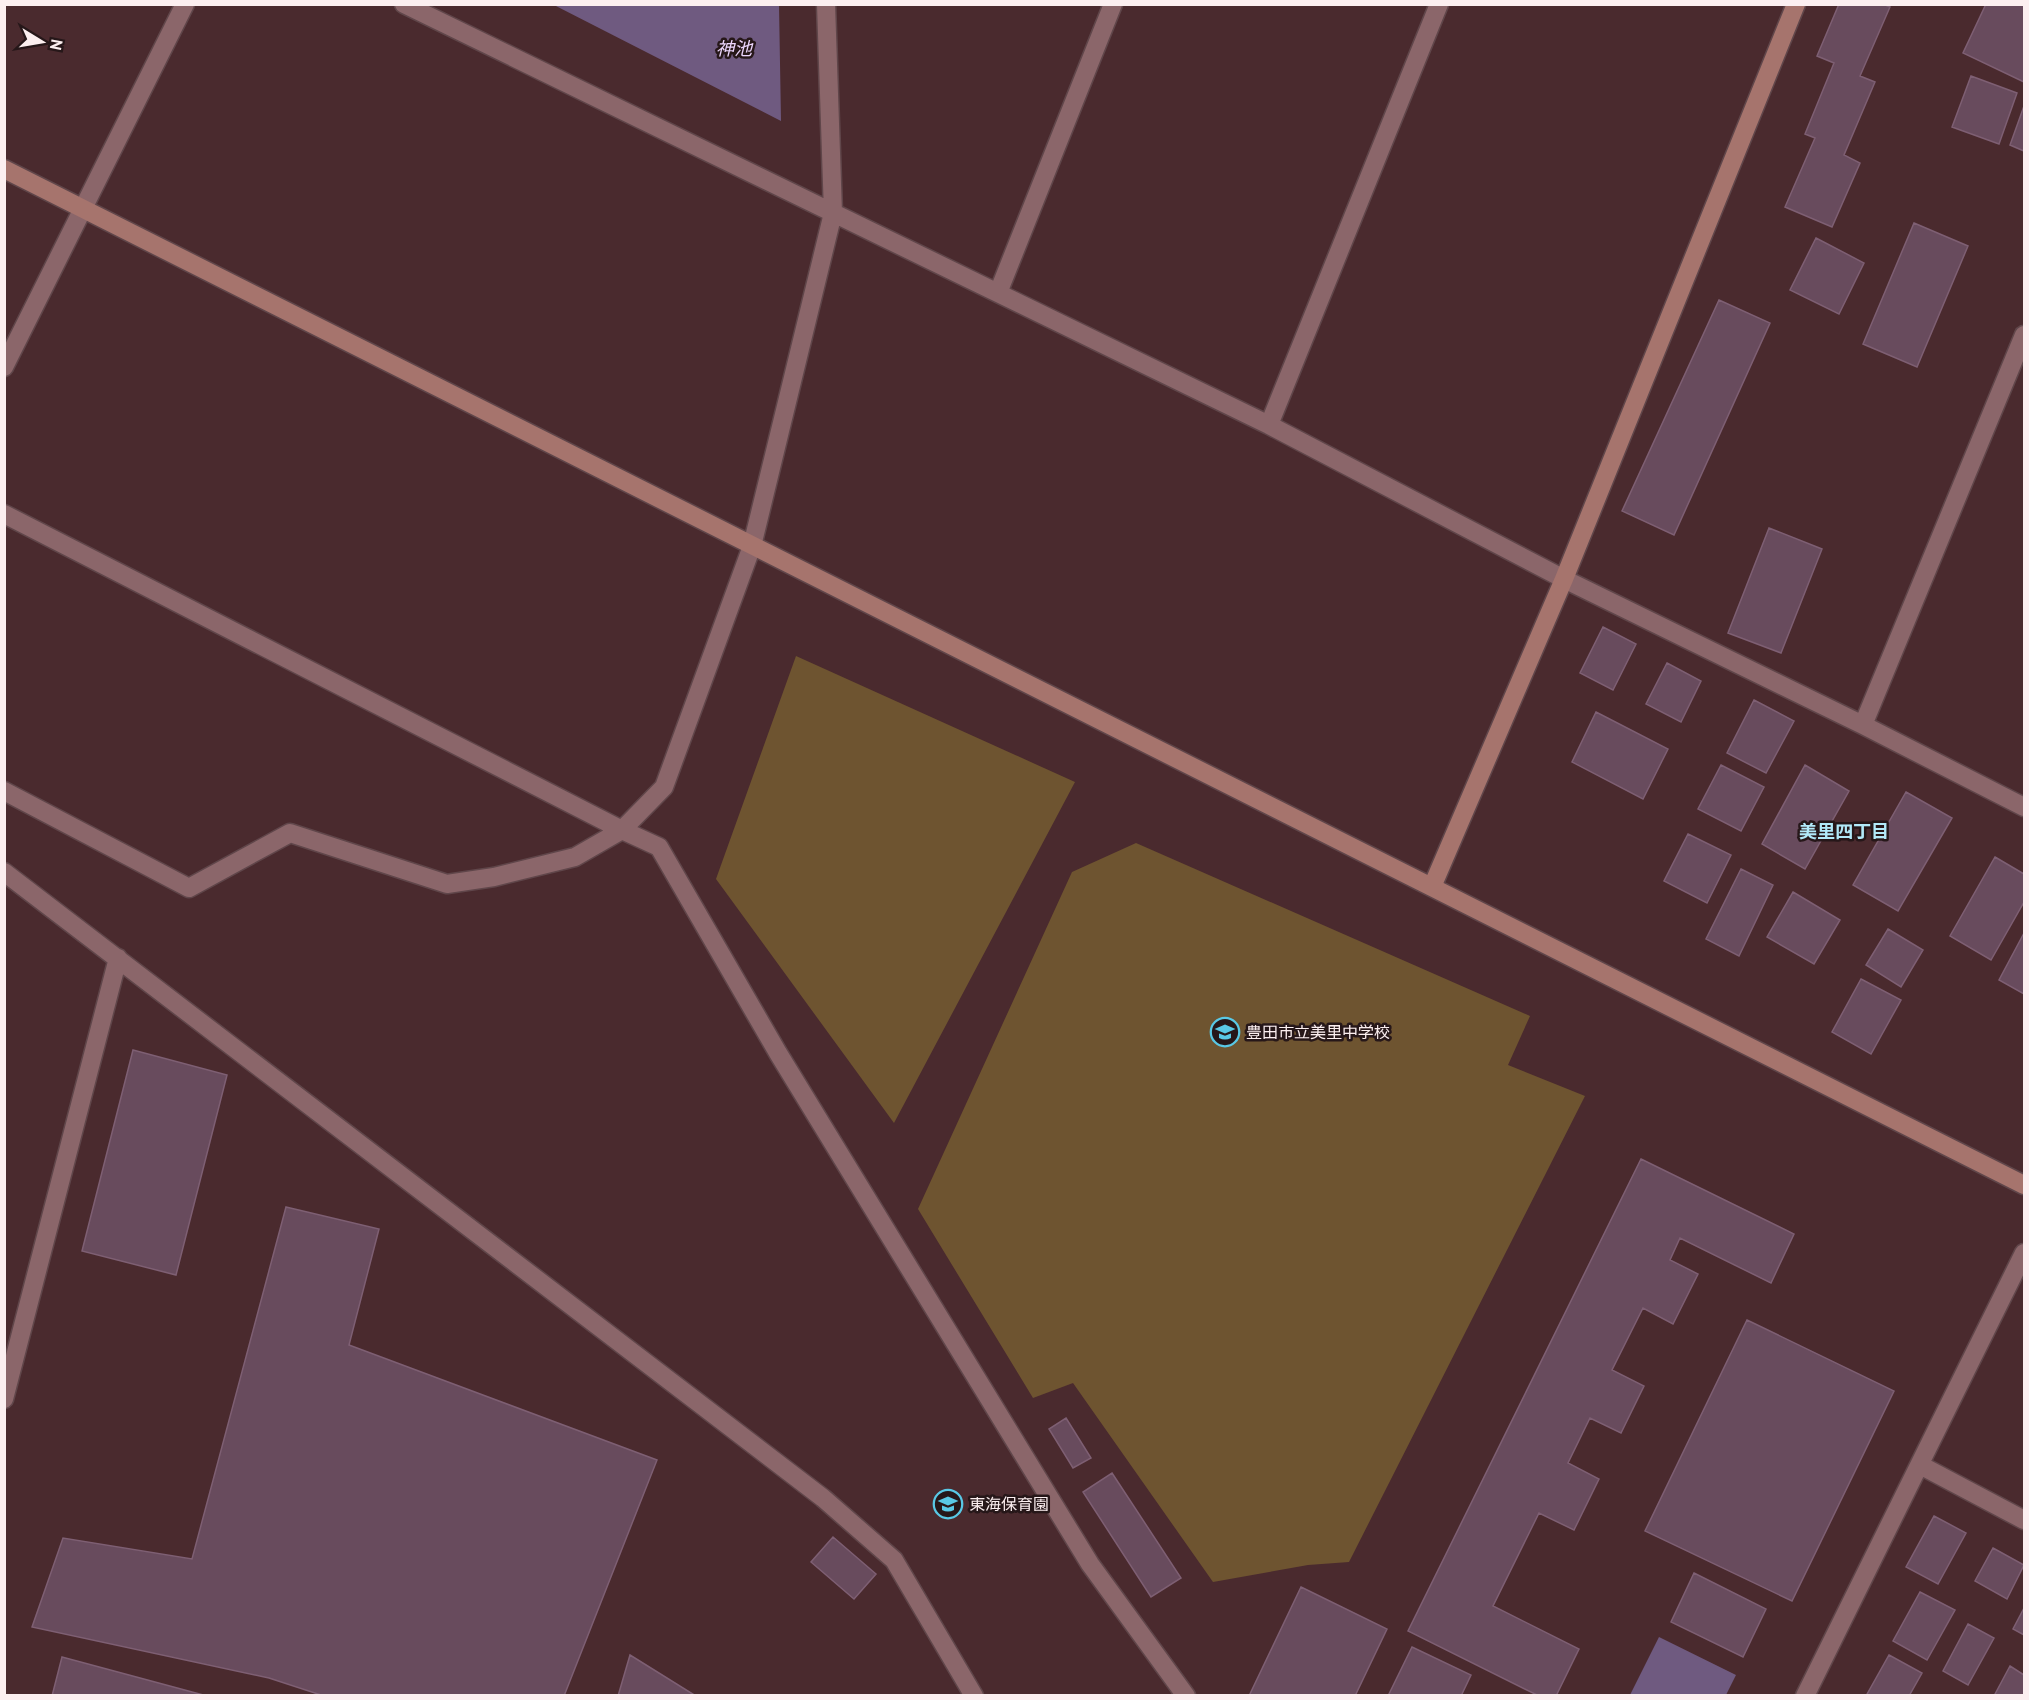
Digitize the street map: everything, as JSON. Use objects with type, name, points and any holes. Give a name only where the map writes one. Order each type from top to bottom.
[{"type":"street","points":[[4,367],[185,4]]},
{"type":"street","points":[[404,4],[1269,425],[1564,579],[2025,807]]},
{"type":"street","points":[[4,791],[189,888],[290,833],[447,884],[494,877],[575,857],[622,830],[664,787],[752,546],[833,213],[826,4]]},
{"type":"street","points":[[998,294],[1113,4]]},
{"type":"street","points":[[1269,425],[1439,4]]},
{"type":"street","points":[[1432,887],[1564,579],[1796,4]]},
{"type":"street","points":[[4,169],[2025,1185]]},
{"type":"street","points":[[1863,725],[2025,335]]},
{"type":"street","points":[[4,514],[659,847],[777,1053],[1090,1564],[1186,1695]]},
{"type":"street","points":[[4,872],[823,1498],[894,1560],[974,1695]]},
{"type":"street","points":[[4,1399],[118,958]]},
{"type":"street","points":[[1805,1695],[2025,1253]]},
{"type":"street","points":[[1920,1465],[2025,1520]]},
{"type":"shaded area","points":[[796,656],[1075,782],[894,1123],[716,879]]},
{"type":"shaded area","points":[[1136,843],[1530,1016],[1508,1065],[1585,1096],[1349,1562],[1308,1565],[1213,1582],[1073,1383],[1033,1398],[918,1209],[1072,872]]},
{"type":"water","name":"神池","points":[[554,5],[779,5],[781,121]]},
{"type":"water","points":[[1659,1637],[1736,1675],[1726,1695],[1630,1695]]},
{"type":"building","points":[[1839,4],[1883,4],[1890,7],[1860,76],[1875,82],[1844,155],[1860,163],[1832,227],[1785,207],[1815,138],[1805,134],[1834,63],[1817,56]]},
{"type":"building","points":[[1986,4],[2024,4],[2024,82],[1963,53]]},
{"type":"building","points":[[1971,76],[2017,93],[1999,144],[1952,127]]},
{"type":"building","points":[[2024,106],[2024,151],[2010,145]]},
{"type":"building","points":[[1914,223],[1968,246],[1917,367],[1863,344]]},
{"type":"building","points":[[1816,238],[1864,263],[1839,314],[1790,290]]},
{"type":"building","points":[[1719,300],[1770,323],[1674,535],[1622,511]]},
{"type":"building","points":[[1769,528],[1822,549],[1781,653],[1728,633]]},
{"type":"building","points":[[1603,627],[1636,644],[1613,690],[1580,673]]},
{"type":"building","points":[[1667,663],[1701,681],[1681,722],[1646,704]]},
{"type":"building","points":[[1754,700],[1794,721],[1766,773],[1727,753]]},
{"type":"building","points":[[1596,712],[1668,749],[1643,799],[1572,762]]},
{"type":"building","points":[[1721,765],[1764,787],[1741,831],[1698,809]]},
{"type":"building","points":[[1805,765],[1849,791],[1805,869],[1762,844]]},
{"type":"building","points":[[1906,792],[1952,818],[1898,911],[1853,885]]},
{"type":"building","points":[[1688,834],[1731,855],[1707,903],[1664,881]]},
{"type":"building","points":[[1995,857],[2024,874],[2024,902],[1991,960],[1950,936]]},
{"type":"building","points":[[1741,869],[1773,885],[1739,956],[1706,939]]},
{"type":"building","points":[[1793,892],[1840,920],[1814,964],[1767,937]]},
{"type":"building","points":[[1888,929],[1923,950],[1901,987],[1866,965]]},
{"type":"building","points":[[2024,933],[2024,994],[1999,980]]},
{"type":"building","points":[[1861,979],[1901,1000],[1871,1054],[1832,1032]]},
{"type":"building","points":[[133,1050],[227,1075],[176,1275],[82,1251]]},
{"type":"building","points":[[1641,1159],[1794,1234],[1771,1283],[1680,1238],[1670,1260],[1698,1274],[1673,1324],[1643,1308],[1612,1370],[1644,1386],[1621,1433],[1590,1418],[1568,1463],[1599,1479],[1574,1530],[1539,1513],[1493,1606],[1579,1649],[1556,1696],[1539,1696],[1408,1631]]},
{"type":"building","points":[[286,1207],[379,1229],[349,1345],[657,1460],[564,1696],[324,1696],[269,1678],[32,1627],[63,1538],[192,1559]]},
{"type":"building","points":[[1747,1320],[1894,1391],[1792,1601],[1645,1531]]},
{"type":"building","points":[[1066,1418],[1091,1458],[1073,1468],[1049,1429]]},
{"type":"building","points":[[1112,1473],[1181,1578],[1151,1597],[1083,1492]]},
{"type":"building","points":[[1934,1516],[1966,1533],[1938,1584],[1906,1567]]},
{"type":"building","points":[[833,1537],[876,1574],[854,1599],[811,1562]]},
{"type":"building","points":[[1993,1548],[2024,1565],[2007,1599],[1975,1581]]},
{"type":"building","points":[[1694,1573],[1766,1609],[1743,1657],[1671,1622]]},
{"type":"building","points":[[1301,1587],[1387,1629],[1355,1696],[1249,1696]]},
{"type":"building","points":[[1920,1592],[1955,1610],[1927,1660],[1893,1641]]},
{"type":"building","points":[[2024,1608],[2024,1635],[2013,1629]]},
{"type":"building","points":[[1968,1624],[1994,1638],[1968,1685],[1943,1671]]},
{"type":"building","points":[[1412,1647],[1471,1675],[1461,1696],[1388,1696]]},
{"type":"building","points":[[630,1655],[696,1696],[618,1696]]},
{"type":"building","points":[[1889,1655],[1922,1673],[1909,1696],[1866,1696]]},
{"type":"building","points":[[62,1657],[207,1696],[52,1696]]},
{"type":"building","points":[[2010,1666],[2024,1675],[2024,1696],[1994,1696]]},
{"type":"place","name":"豊田市立美里中学校","points":[[1225,1032]]},
{"type":"place","name":"東海保育園","points":[[948,1504]]},
{"type":"district","name":"美里四丁目","points":[[1844,831]]}]
